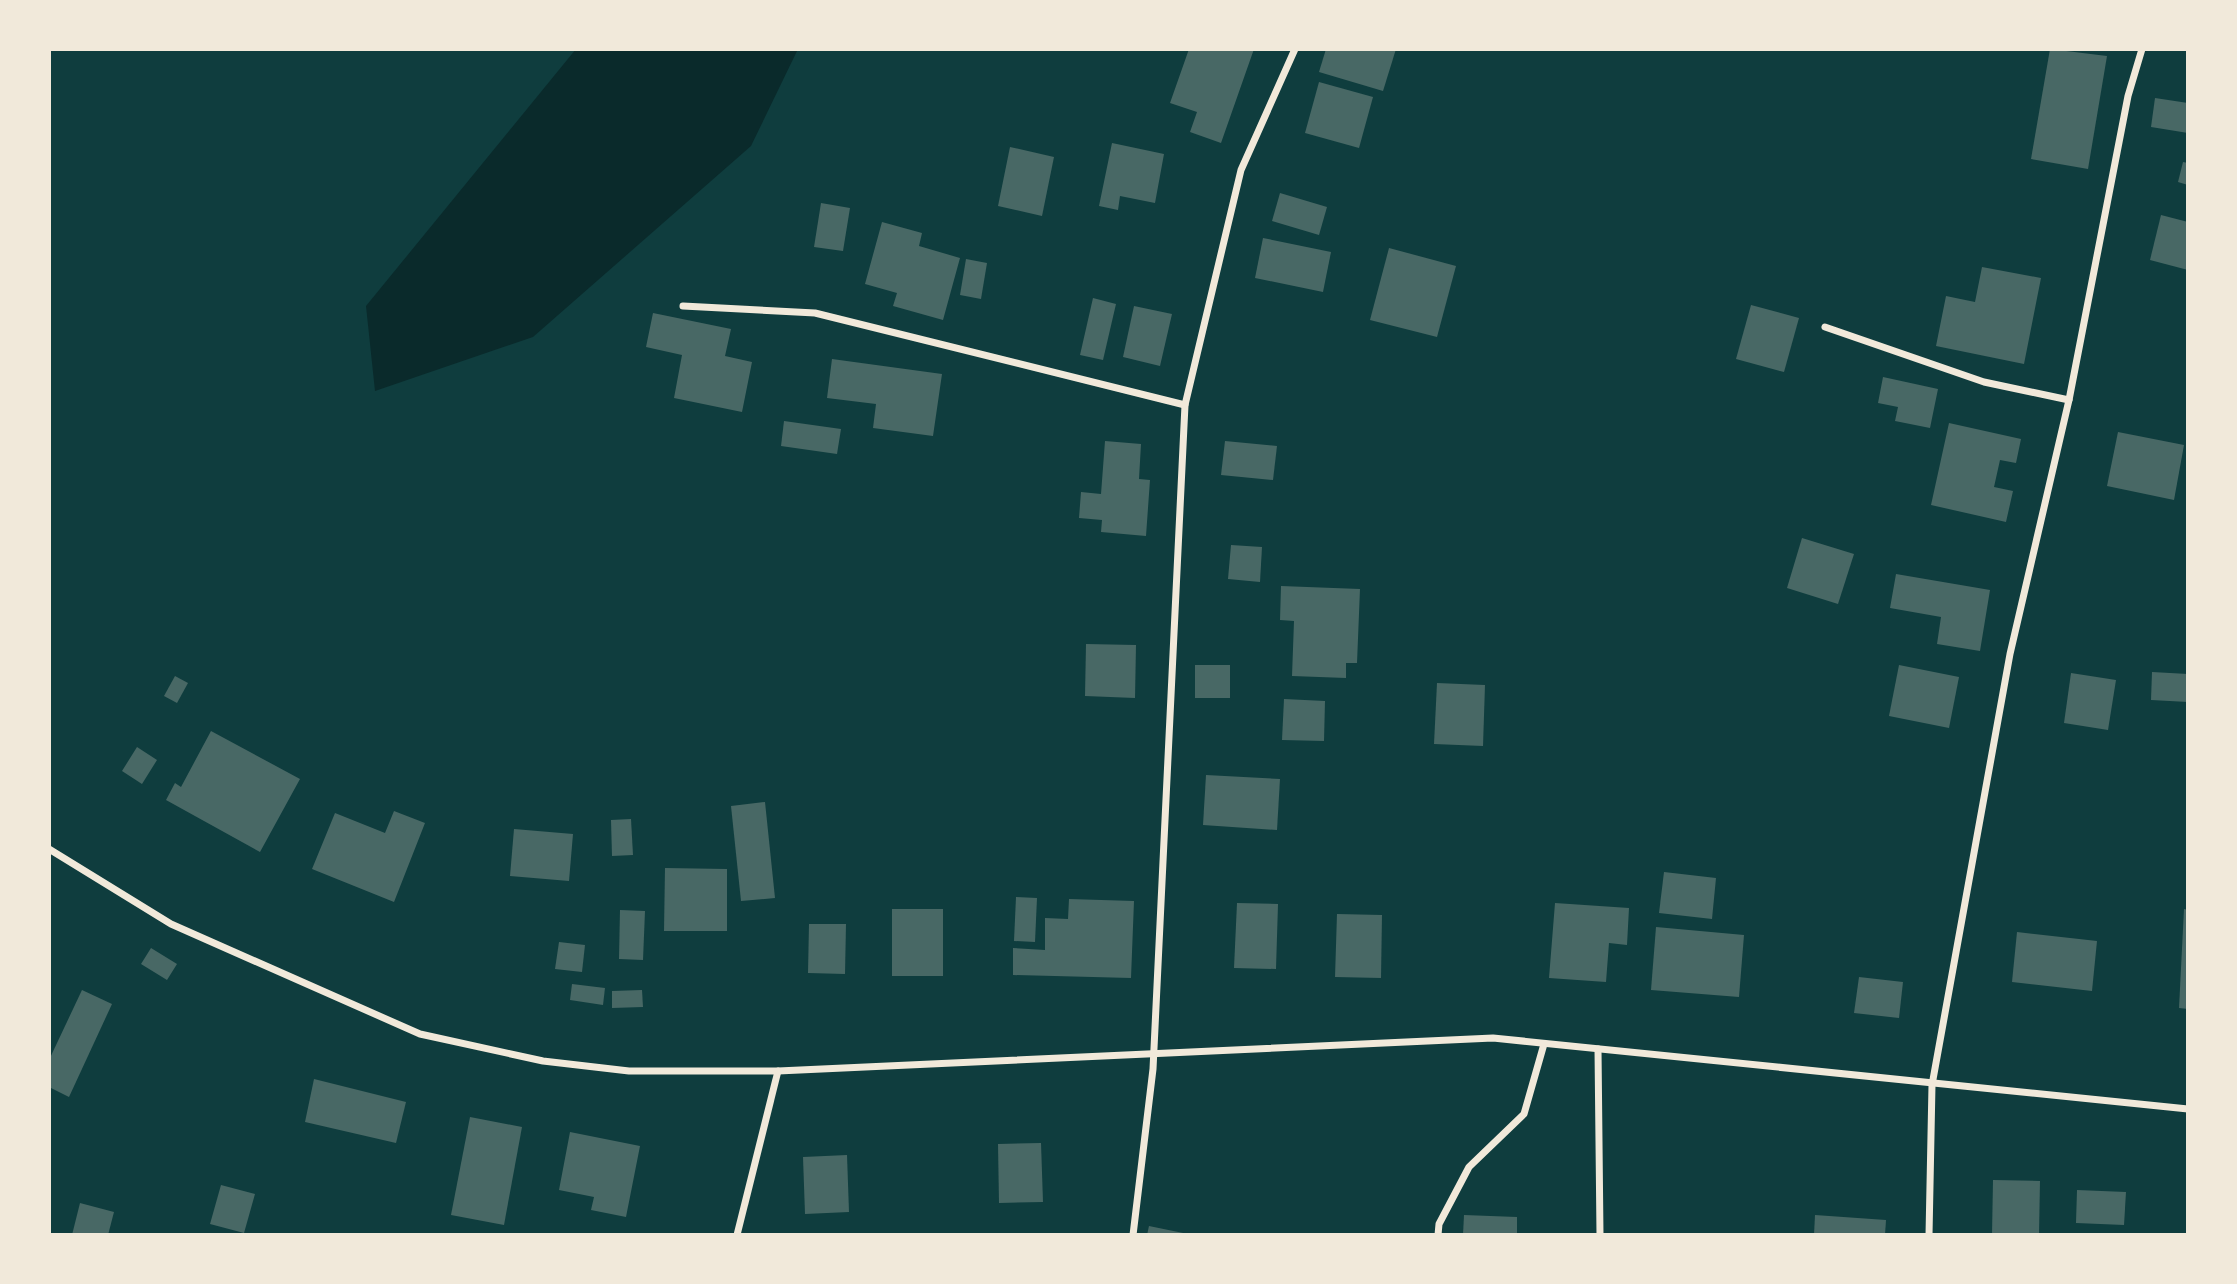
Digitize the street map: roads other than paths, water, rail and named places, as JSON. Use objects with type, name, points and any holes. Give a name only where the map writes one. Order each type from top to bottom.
[{"type":"street","points":[[1133,1235],[1153,1069],[1185,405],[1241,170],[1296,49]]},
{"type":"street","points":[[1929,1235],[1933,1085],[2010,654],[2069,400],[2128,96],[2141,49]]},
{"type":"street","points":[[683,306],[815,313],[1185,405]]},
{"type":"street","points":[[1825,327],[1984,382],[2069,400]]},
{"type":"street","points":[[49,849],[171,924],[420,1034],[543,1061],[629,1071],[778,1071],[1493,1038],[2188,1109]]},
{"type":"street","points":[[1438,1235],[1439,1224],[1469,1167],[1524,1114],[1544,1044]]},
{"type":"street","points":[[1598,1049],[1600,1235]]},
{"type":"street","points":[[737,1235],[778,1071]]},
{"type":"water","points":[[576,49],[798,49],[751,146],[533,337],[375,391],[366,306]]}]
